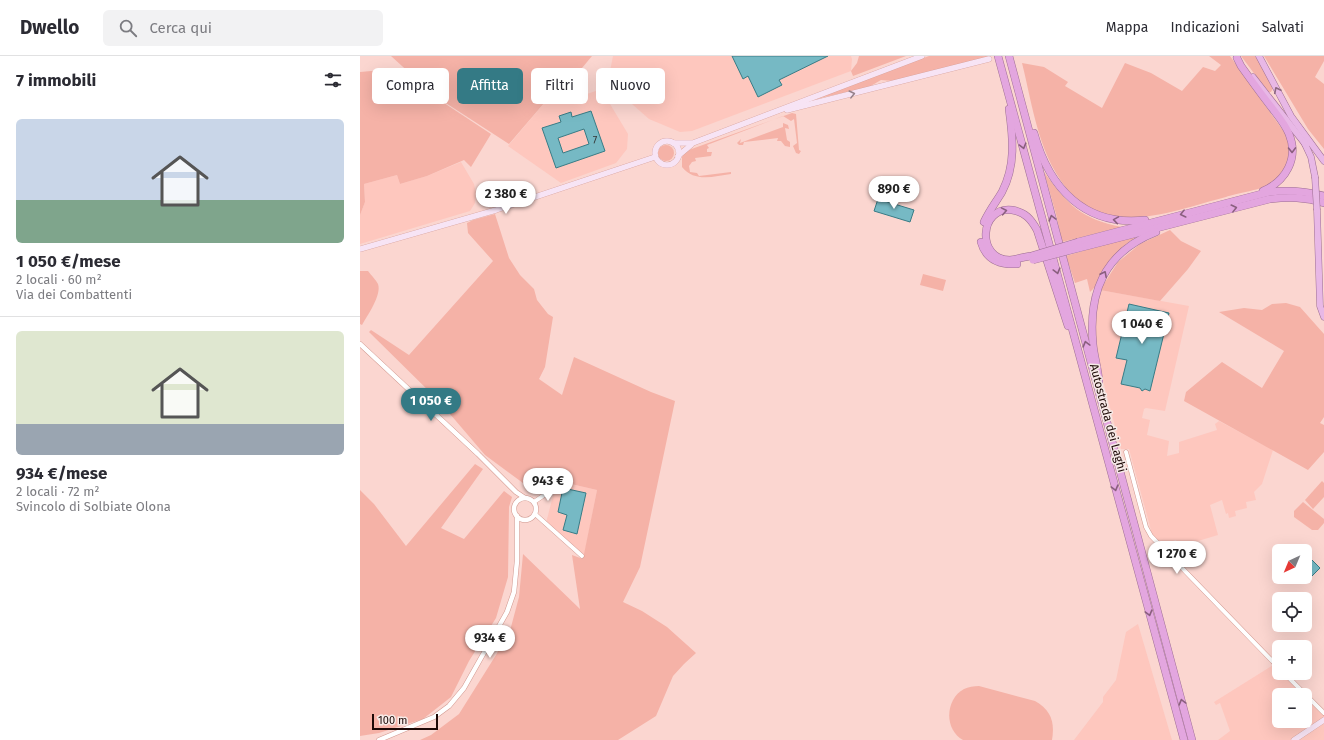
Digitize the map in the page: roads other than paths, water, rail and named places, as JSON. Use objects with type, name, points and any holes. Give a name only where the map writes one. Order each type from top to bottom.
[{"type":"highway","name":"Autostrada dei Laghi","points":[[998,56],[1184,740]]},
{"type":"highway","name":"Autostrada dei Laghi","points":[[1009,56],[1192,740]]},
{"type":"highway","points":[[1258,56],[1296,124],[1311,157],[1315,177],[1317,210],[1317,249],[1320,306],[1324,317]]},
{"type":"highway","points":[[1236,57],[1306,145]]},
{"type":"highway","points":[[1236,57],[1287,129],[1292,150],[1289,168],[1281,179],[1271,187],[1248,197]]},
{"type":"highway","points":[[1015,78],[1031,120],[1040,151],[1051,173],[1071,198],[1088,211],[1117,221],[1133,221],[1169,217]]},
{"type":"highway","points":[[1005,81],[1014,144],[1012,164],[1002,192],[983,223],[980,240],[987,254],[992,260],[999,263],[1018,264],[1032,258],[1169,217],[1269,192],[1290,190],[1309,192],[1324,196]]},
{"type":"highway","points":[[1296,124],[1324,161]]},
{"type":"highway","points":[[1078,245],[1196,218],[1270,199],[1291,197],[1307,198],[1324,203]]},
{"type":"highway","points":[[1032,258],[1008,260],[1000,258],[990,251],[987,246],[985,231],[991,218],[996,213],[1002,210],[1018,211],[1026,215],[1032,221],[1037,230],[1066,321],[1076,342]]},
{"type":"highway","points":[[1103,408],[1093,345],[1092,321],[1095,298],[1104,272],[1121,252],[1132,243],[1158,231],[1196,218]]},
{"type":"main road","points":[[693,143],[678,156],[672,164],[666,165],[659,162],[655,157],[655,150],[659,144],[665,142],[693,143],[922,56]]},
{"type":"main road","points":[[769,115],[989,59]]},
{"type":"main road","points":[[673,143],[677,149],[678,156]]},
{"type":"main road","points":[[360,249],[496,210],[655,157]]},
{"type":"main road","points":[[1294,740],[1324,720]]},
{"type":"street","points":[[360,344],[478,454],[512,488],[525,498],[534,502]]},
{"type":"street","points":[[1126,452],[1146,527],[1151,536],[1272,661]]},
{"type":"street","points":[[379,740],[434,717],[449,706],[464,688],[507,612],[514,592],[518,531],[517,516],[514,510],[516,503],[512,488]]},
{"type":"street","points":[[534,502],[553,489]]},
{"type":"street","points":[[516,503],[520,499],[525,498]]},
{"type":"street","points":[[518,531],[527,520],[535,514],[536,509],[534,502]]},
{"type":"street","points":[[535,514],[582,556]]},
{"type":"street","points":[[517,516],[523,520],[527,520]]},
{"type":"street","points":[[1291,680],[1324,712]]},
{"type":"street","points":[[385,740],[389,735]]}]
